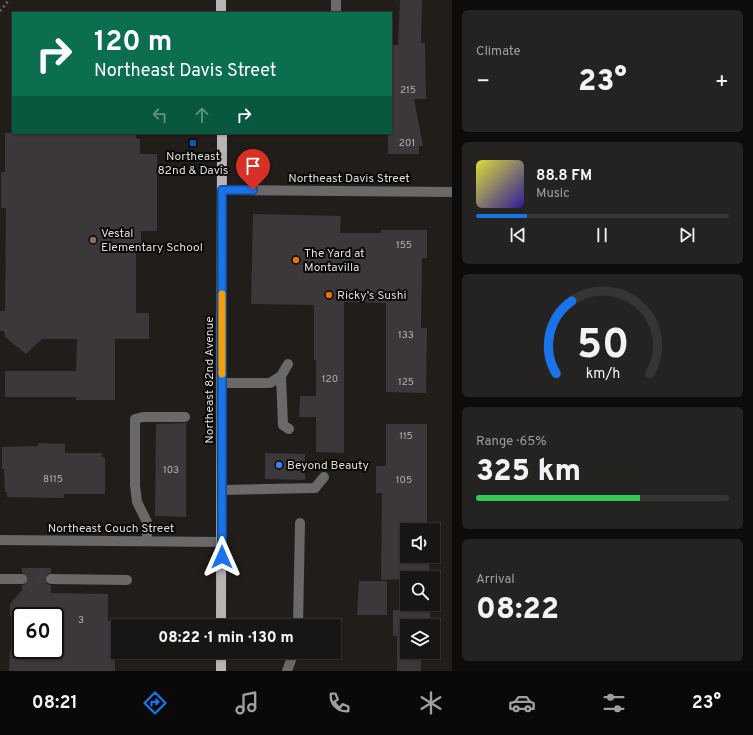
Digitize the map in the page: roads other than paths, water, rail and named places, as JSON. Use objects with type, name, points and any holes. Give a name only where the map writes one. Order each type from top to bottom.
[{"type":"main road","points":[[222,0],[222,12]]},
{"type":"main road","name":"Northeast 82nd Avenue","points":[[221,619],[222,134]]},
{"type":"main road","points":[[221,659],[221,671]]},
{"type":"street","points":[[336,0],[336,12]]},
{"type":"street","name":"Northeast Davis Street","points":[[222,190],[452,192]]},
{"type":"street","points":[[222,382],[270,382],[281,376],[288,364]]},
{"type":"street","points":[[281,376],[283,425],[289,429]]},
{"type":"street","points":[[147,541],[147,522],[137,502],[135,485],[135,418],[185,417]]},
{"type":"street","points":[[222,490],[315,488],[324,477]]},
{"type":"street","points":[[298,619],[300,523]]},
{"type":"street","name":"Northeast Couch Street","points":[[0,540],[222,542]]},
{"type":"street","points":[[0,579],[22,579]]},
{"type":"street","points":[[51,579],[127,580]]},
{"type":"street","points":[[287,671],[291,659]]},
{"type":"tunnel","points":[[22,579],[51,579]]},
{"type":"place","name":"Northeast 82nd & Davis","points":[[193,143]]},
{"type":"place","name":"Vestal Elementary School","points":[[93,240]]},
{"type":"place","name":"The Yard at Montavilla","points":[[296,260]]},
{"type":"place","name":"Ricky’s Sushi","points":[[329,295]]},
{"type":"place","name":"Beyond Beauty","points":[[279,465]]}]
